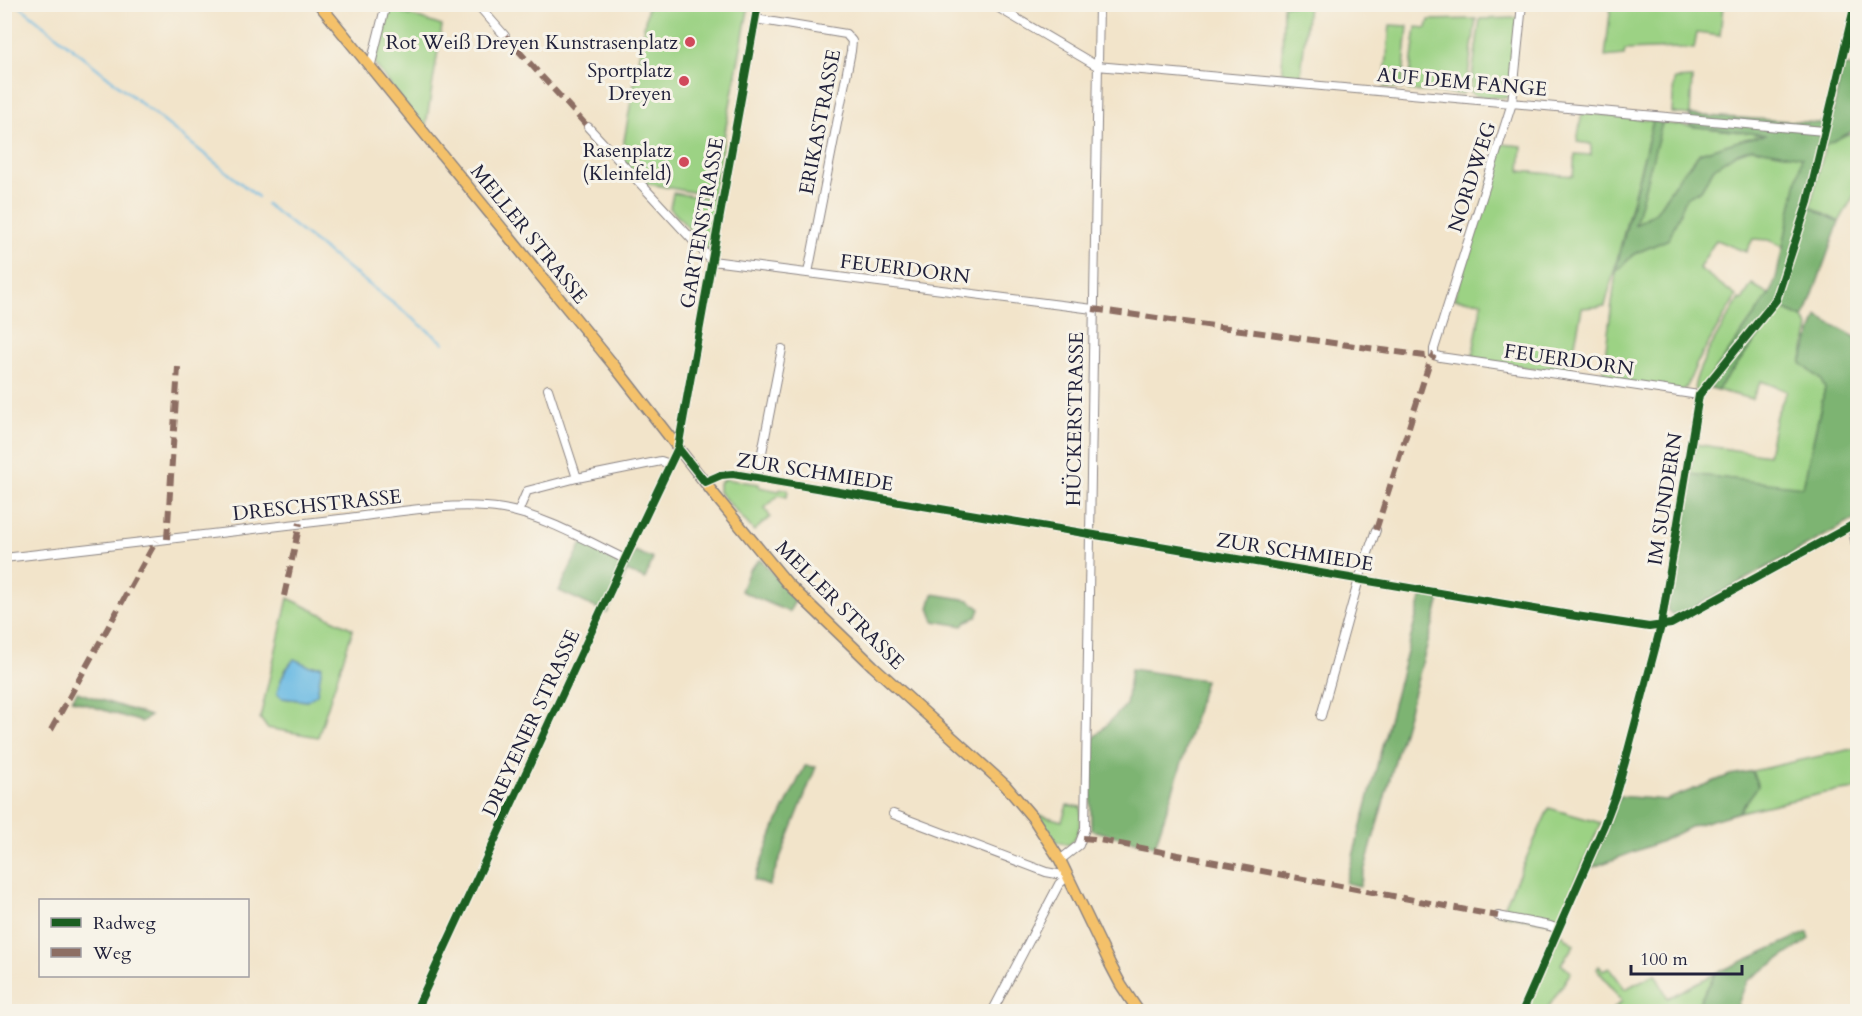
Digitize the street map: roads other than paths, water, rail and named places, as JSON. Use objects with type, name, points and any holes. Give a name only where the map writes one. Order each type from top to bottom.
[{"type":"main road","name":"MELLER STRASSE","points":[[319,4],[616,368],[787,583],[873,666],[1005,785],[1033,818],[1060,860],[1110,964],[1139,1011]]},
{"type":"street","points":[[370,68],[386,4]]},
{"type":"street","points":[[477,4],[505,36]]},
{"type":"street","name":"GARTENSTRASSE","points":[[678,448],[758,4]]},
{"type":"street","points":[[992,4],[1097,66]]},
{"type":"street","name":"HÜCKERSTRASSE","points":[[1060,860],[1079,845],[1085,830],[1099,4]]},
{"type":"street","name":"NORDWEG","points":[[1434,355],[1512,103],[1522,4]]},
{"type":"street","name":"IM SUNDERN","points":[[1522,1011],[1615,796],[1661,626],[1699,395],[1776,300],[1808,202],[1855,4]]},
{"type":"street","name":"ERIKASTRASSE","points":[[755,19],[846,34],[852,41],[808,273]]},
{"type":"street","name":"AUF DEM FANGE","points":[[1097,66],[1824,131]]},
{"type":"street","points":[[588,127],[712,261]]},
{"type":"street","name":"FEUERDORN","points":[[712,261],[1093,309]]},
{"type":"street","points":[[757,478],[782,349]]},
{"type":"street","name":"FEUERDORN","points":[[1434,355],[1699,395]]},
{"type":"street","points":[[548,389],[577,478]]},
{"type":"street","name":"DREYENER STRASSE","points":[[416,1011],[678,448]]},
{"type":"street","points":[[518,512],[527,491],[577,478],[662,461],[670,464]]},
{"type":"street","name":"ZUR SCHMIEDE","points":[[705,482],[727,474],[757,478],[1090,536],[1638,626],[1661,626],[1684,617],[1855,523]]},
{"type":"street","name":"DRESCHSTRASSE","points":[[4,558],[451,507],[485,507],[518,512],[625,559]]},
{"type":"street","points":[[1855,523],[1857,556]]},
{"type":"street","points":[[1321,716],[1359,579],[1376,530]]},
{"type":"street","points":[[893,814],[1046,872],[1068,876]]},
{"type":"street","points":[[992,1011],[1059,884],[1068,876]]},
{"type":"street","points":[[1498,916],[1558,929]]},
{"type":"water","points":[[294,659],[309,666],[322,666],[317,694],[307,701],[282,698],[277,694],[283,676]]},
{"type":"waterway","points":[[17,4],[258,197]]},
{"type":"waterway","points":[[266,204],[444,343]]},
{"type":"place","name":"Rot Weiß Dreyen Kunstrasenplatz","points":[[690,42]]},
{"type":"place","name":"Sportplatz Dreyen","points":[[684,81]]},
{"type":"place","name":"Rasenplatz (Kleinfeld)","points":[[684,162]]}]
